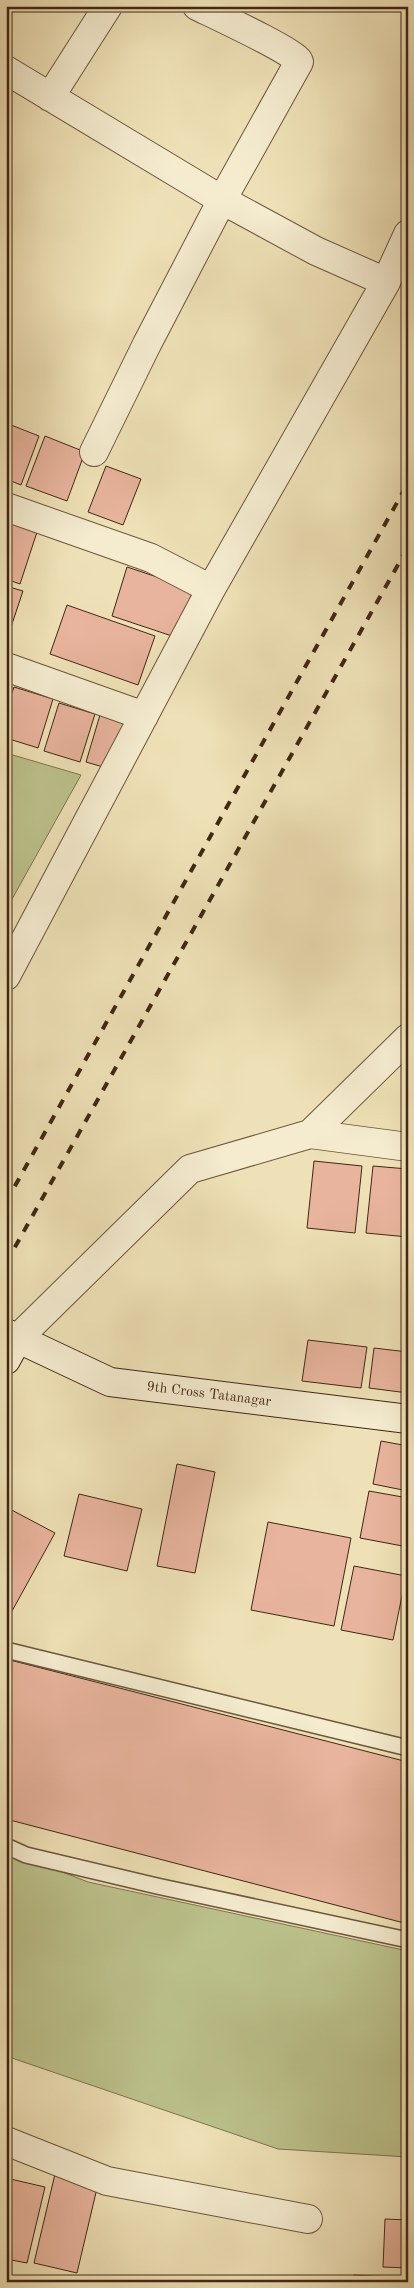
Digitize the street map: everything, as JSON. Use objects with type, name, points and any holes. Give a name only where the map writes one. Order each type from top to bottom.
[{"type":"street","points":[[50,97],[108,6]]},
{"type":"street","points":[[94,452],[146,344],[222,200],[299,64],[299,59],[197,6]]},
{"type":"street","points":[[6,70],[222,200],[316,251],[386,282]]},
{"type":"street","points":[[6,976],[211,589],[386,282],[408,234]]},
{"type":"street","points":[[6,506],[151,558],[211,589]]},
{"type":"street","points":[[6,667],[144,716]]},
{"type":"street","points":[[310,1134],[408,1038]]},
{"type":"street","points":[[10,1344],[190,1169],[310,1134],[408,1147]]},
{"type":"street","name":"9th Cross Tatanagar","points":[[10,1344],[110,1382],[408,1419]]},
{"type":"street","points":[[6,2141],[107,2181],[308,2219]]},
{"type":"lane","points":[[6,1650],[408,1748]]},
{"type":"lane","points":[[6,1846],[26,1855],[138,1882],[408,1940]]},
{"type":"green space","points":[[6,753],[81,775],[6,910]]},
{"type":"green space","points":[[6,1850],[88,1882],[408,1951],[408,2157],[278,2149],[6,2056]]},
{"type":"building","points":[[6,423],[39,436],[21,485],[6,479]]},
{"type":"building","points":[[45,436],[85,452],[67,501],[26,486]]},
{"type":"building","points":[[106,466],[141,479],[123,525],[88,512]]},
{"type":"building","points":[[6,519],[38,529],[20,584],[6,579]]},
{"type":"building","points":[[127,567],[193,589],[178,638],[112,616]]},
{"type":"building","points":[[6,586],[23,591],[7,639],[6,639]]},
{"type":"building","points":[[67,605],[155,636],[138,685],[50,654]]},
{"type":"building","points":[[14,687],[53,699],[38,748],[6,738],[6,710]]},
{"type":"building","points":[[59,703],[95,714],[80,762],[44,751]]},
{"type":"building","points":[[100,715],[125,723],[110,769],[86,762]]},
{"type":"building","points":[[314,1161],[362,1166],[355,1233],[307,1228]]},
{"type":"building","points":[[373,1166],[408,1169],[408,1237],[366,1233]]},
{"type":"building","points":[[308,1340],[367,1347],[361,1388],[302,1381]]},
{"type":"building","points":[[374,1348],[408,1352],[408,1393],[369,1388]]},
{"type":"building","points":[[381,1441],[408,1446],[408,1491],[373,1484]]},
{"type":"building","points":[[177,1464],[215,1472],[195,1573],[157,1566]]},
{"type":"building","points":[[369,1491],[408,1498],[408,1547],[360,1538]]},
{"type":"building","points":[[79,1494],[142,1509],[127,1571],[64,1556]]},
{"type":"building","points":[[6,1507],[55,1533],[6,1622]]},
{"type":"building","points":[[268,1522],[351,1538],[334,1626],[251,1610]]},
{"type":"building","points":[[354,1566],[406,1576],[393,1640],[341,1630]]},
{"type":"building","points":[[6,1659],[408,1762],[408,1924],[6,1819]]},
{"type":"building","points":[[55,2174],[98,2184],[77,2273],[34,2263]]},
{"type":"building","points":[[6,2178],[45,2187],[27,2263],[6,2259]]},
{"type":"building","points":[[385,2219],[408,2220],[408,2268],[383,2267]]},
{"type":"building","points":[[354,2275],[408,2278],[408,2282],[354,2282]]},
{"type":"railway","points":[[6,1202],[408,483]]},
{"type":"railway","points":[[6,1263],[408,547]]}]
